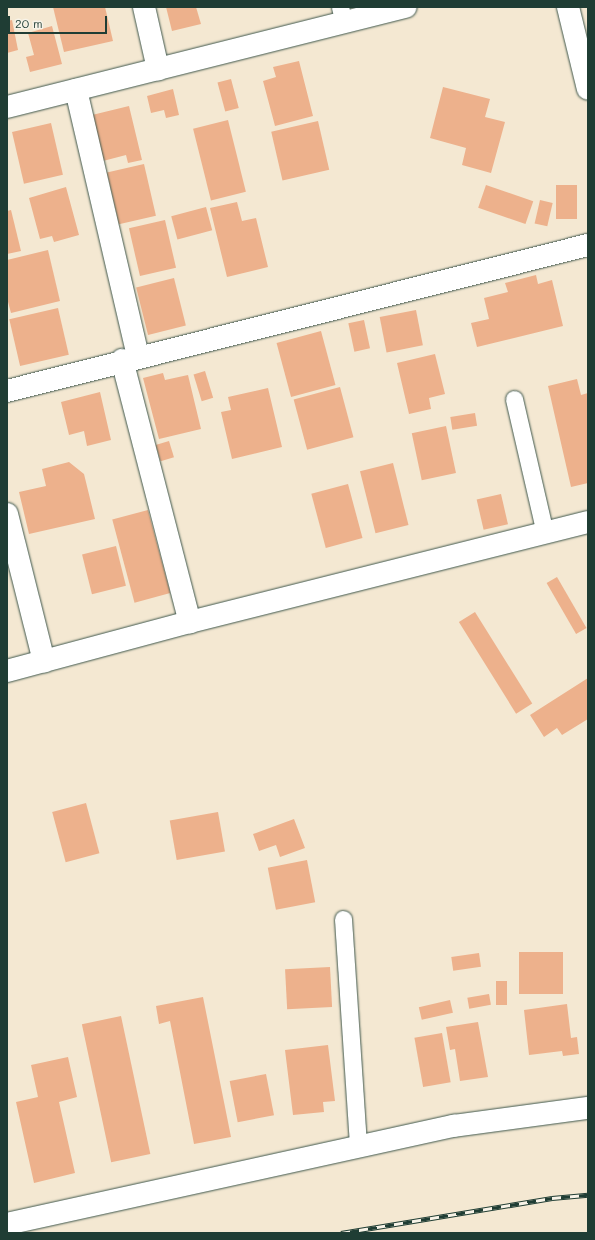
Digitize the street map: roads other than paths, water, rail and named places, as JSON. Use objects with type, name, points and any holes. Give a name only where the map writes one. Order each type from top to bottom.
[{"type":"street","points":[[144,7],[158,69]]},
{"type":"street","points":[[7,107],[158,69],[342,15],[406,7]]},
{"type":"street","points":[[568,7],[588,89]]},
{"type":"street","points":[[76,90],[130,359],[190,622]]},
{"type":"street","points":[[7,391],[588,245]]},
{"type":"street","points":[[7,514],[44,661]]},
{"type":"street","points":[[7,671],[190,622],[588,522]]},
{"type":"street","points":[[7,1224],[454,1126],[588,1108]]},
{"type":"lane","points":[[514,399],[545,533]]},
{"type":"lane","points":[[343,919],[358,1148]]},
{"type":"railway","points":[[341,1233],[552,1198],[588,1195]]}]
